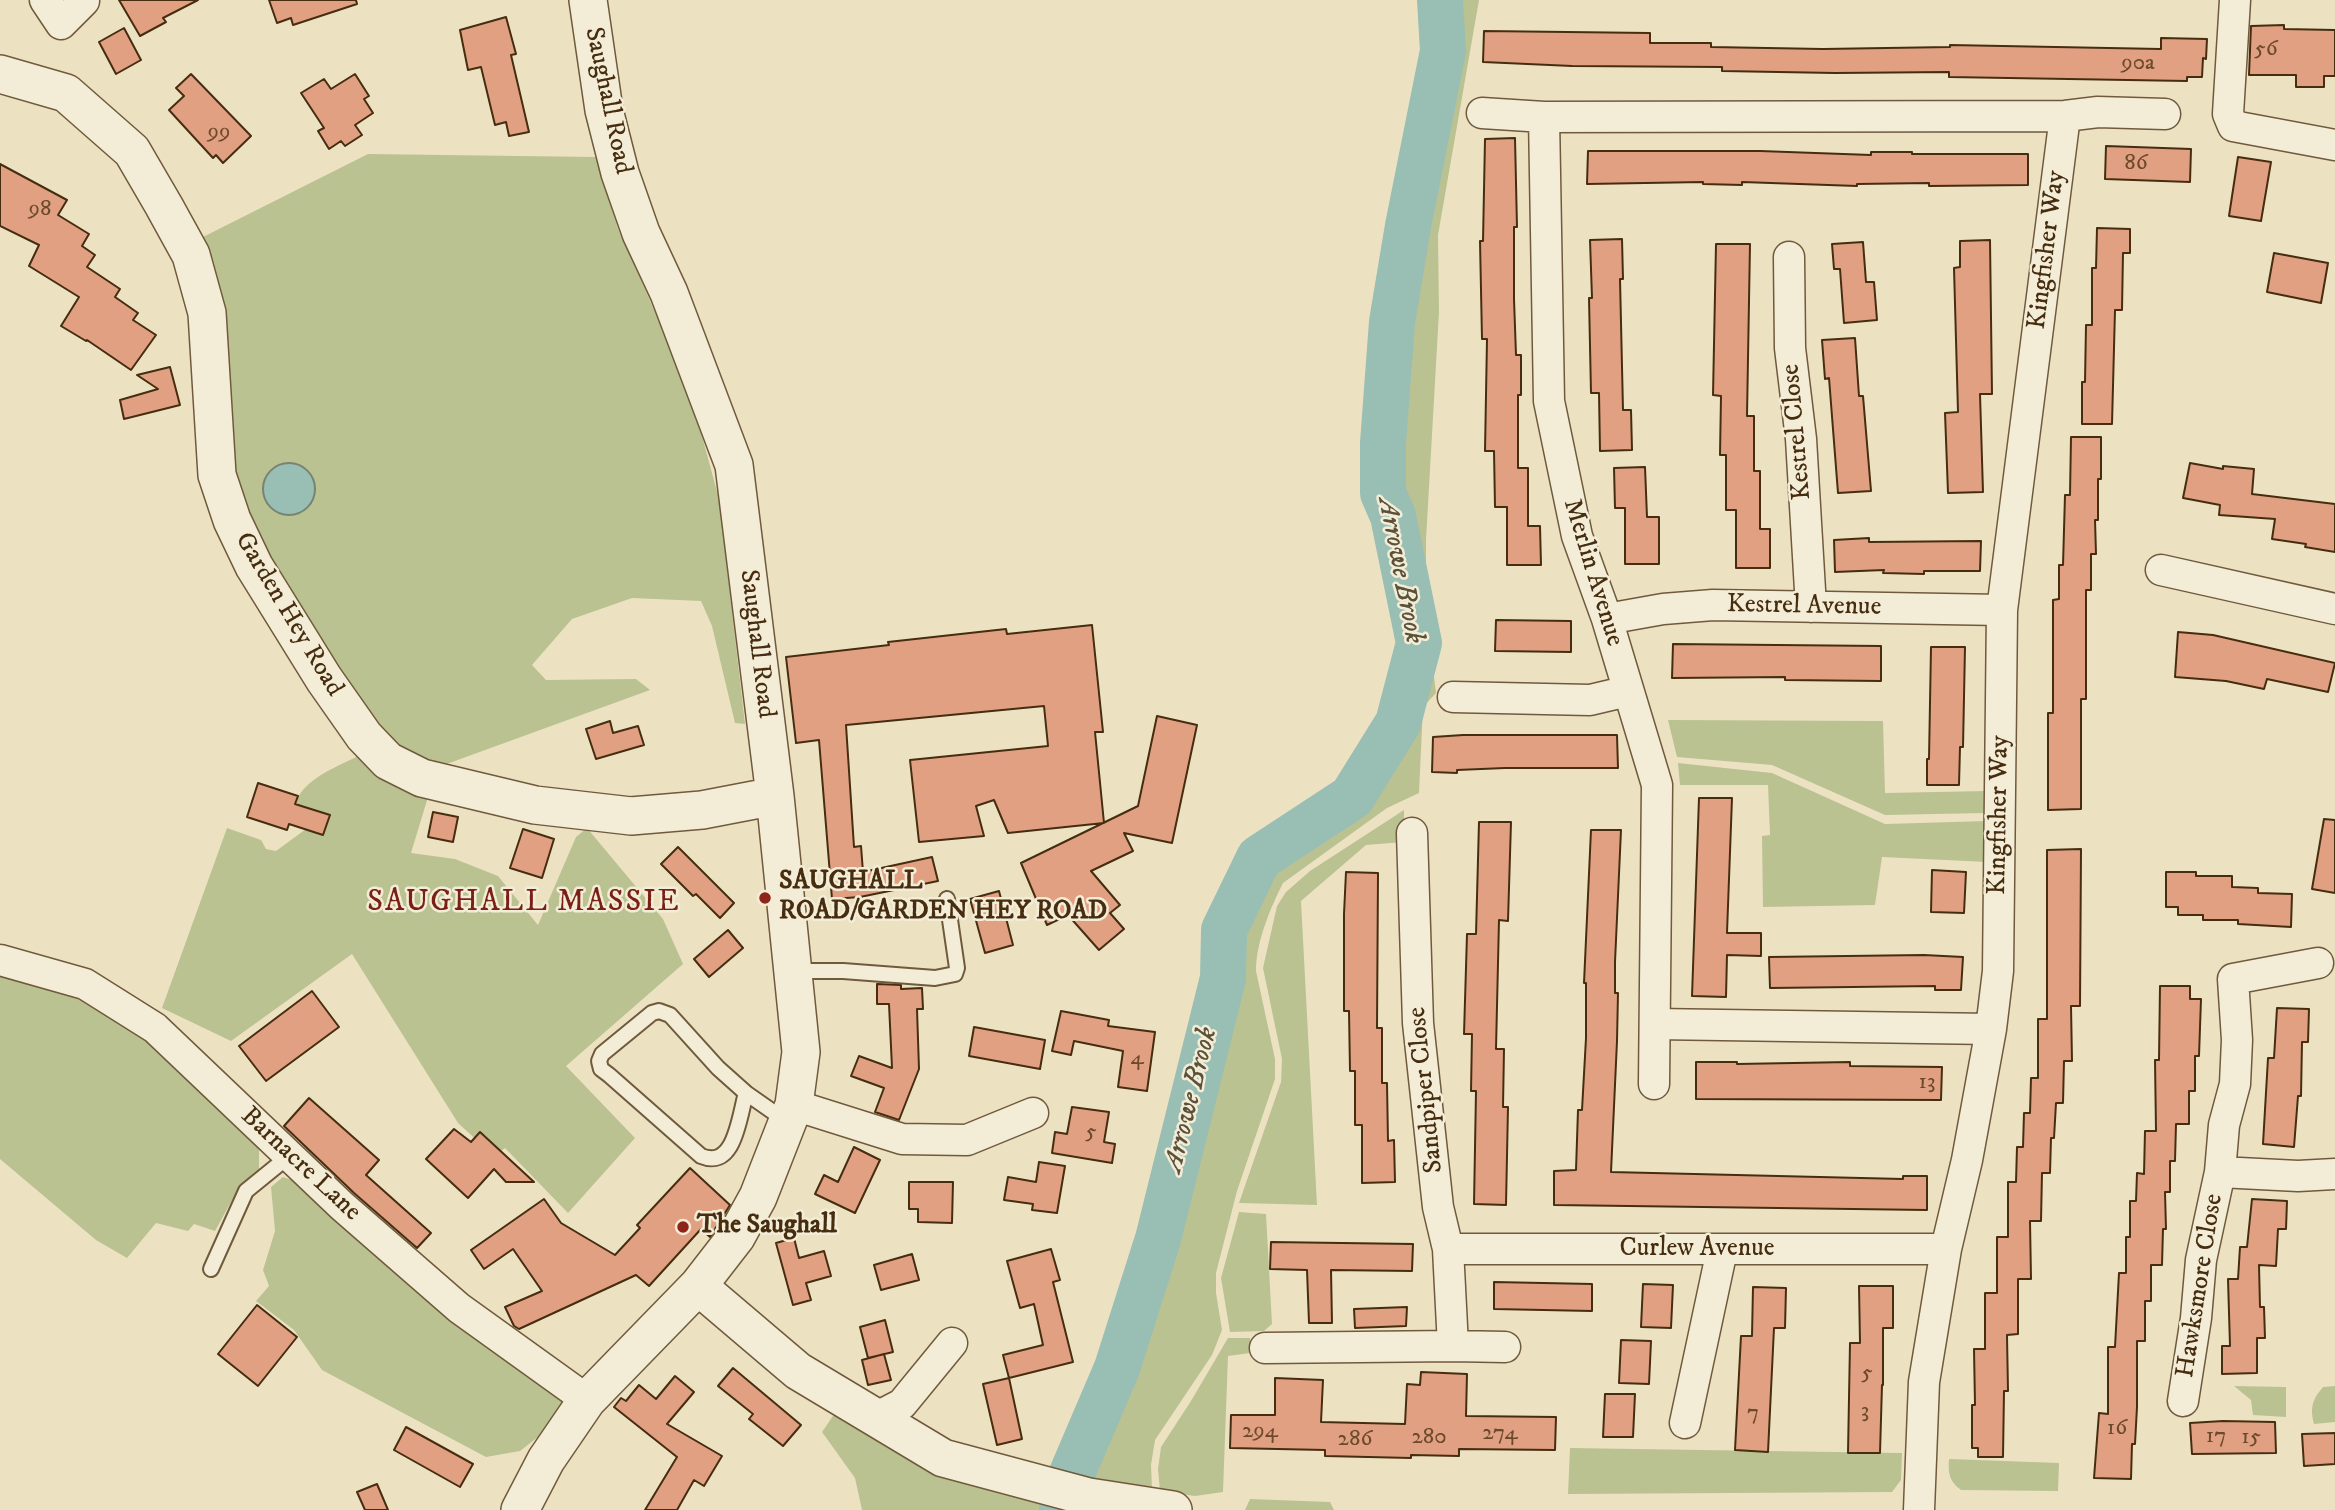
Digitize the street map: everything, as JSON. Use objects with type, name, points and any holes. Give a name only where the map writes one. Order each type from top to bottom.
[{"type":"street","points":[[45,0],[61,24],[84,1]]},
{"type":"street","name":"Saughall Road","points":[[520,1510],[546,1460],[587,1400],[698,1286],[736,1237],[758,1197],[790,1114],[800,1052],[775,796],[734,465],[669,293],[641,233],[620,173],[604,110],[588,0]]},
{"type":"street","points":[[2235,0],[2228,114],[2233,126],[2335,145]]},
{"type":"street","name":"Garden Hey Road","points":[[0,74],[66,93],[132,151],[164,206],[191,256],[207,313],[217,475],[232,520],[254,566],[324,679],[364,736],[388,761],[422,778],[536,805],[631,816],[702,810],[775,796]]},
{"type":"street","points":[[1482,113],[1545,117],[2165,114]]},
{"type":"street","name":"Kingfisher Way","points":[[1919,1510],[1924,1382],[1946,1249],[1967,1160],[1991,1028],[1998,971],[2003,610],[2065,116]]},
{"type":"street","name":"Merlin Avenue","points":[[1545,117],[1549,401],[1577,536],[1607,619],[1657,785],[1654,1084]]},
{"type":"street","name":"Kestrel Close","points":[[1789,257],[1790,348],[1801,439],[1811,607]]},
{"type":"street","points":[[2161,570],[2335,609]]},
{"type":"street","name":"Kestrel Avenue","points":[[1607,619],[1663,609],[1713,605],[2003,610]]},
{"type":"street","points":[[1453,697],[1590,701],[1628,691]]},
{"type":"street","name":"Sandpiper Close","points":[[1412,833],[1418,1023],[1438,1207],[1448,1249],[1453,1346]]},
{"type":"street","name":"Barnacre Lane","points":[[0,960],[85,984],[155,1028],[342,1206],[459,1308],[587,1400]]},
{"type":"street","name":"Hawksmore Close","points":[[2183,1401],[2196,1318],[2201,1260],[2220,1172],[2224,1125],[2235,1084],[2237,1040],[2233,979],[2318,963]]},
{"type":"street","points":[[1655,1024],[1991,1028]]},
{"type":"street","points":[[790,1114],[902,1139],[967,1140],[1033,1113]]},
{"type":"street","points":[[2220,1172],[2298,1176],[2335,1174]]},
{"type":"street","name":"Curlew Avenue","points":[[1448,1249],[1946,1249]]},
{"type":"street","points":[[1685,1423],[1723,1250]]},
{"type":"street","points":[[698,1286],[799,1371],[943,1458],[1088,1497],[1173,1510]]},
{"type":"street","points":[[875,1418],[902,1404],[952,1343]]},
{"type":"street","points":[[1265,1348],[1505,1347]]},
{"type":"lane","points":[[792,971],[843,971],[935,978],[955,974],[957,968],[947,899]]},
{"type":"lane","points":[[746,1093],[729,1150],[720,1158],[711,1160],[701,1156],[601,1069],[599,1061],[602,1054],[652,1013],[659,1011],[670,1015],[718,1068],[746,1093],[790,1114]]},
{"type":"lane","points":[[211,1269],[246,1191],[289,1156]]},
{"type":"green space","points":[[1440,0],[1479,0],[1438,235],[1439,312],[1426,540],[1426,611],[1436,693],[1423,707],[1419,793],[1387,808],[1283,883],[1278,893],[1261,937],[1256,971],[1275,1059],[1275,1079],[1237,1191],[1216,1273],[1222,1330],[1212,1355],[1155,1440],[1151,1465],[1152,1490],[1087,1478],[1080,1468],[1094,1436],[1133,1370],[1169,1267],[1235,949],[1251,889],[1276,858],[1329,829],[1375,784],[1403,731],[1419,643],[1393,516],[1383,493],[1386,416],[1392,322],[1443,51]]},
{"type":"green space","points":[[368,154],[596,157],[618,229],[689,388],[719,499],[745,724],[735,723],[712,626],[701,601],[632,598],[572,619],[532,665],[546,680],[636,679],[650,690],[433,769],[370,727],[236,503],[197,240]]},
{"type":"green space","points":[[1668,720],[1883,721],[1885,793],[1987,791],[1986,813],[1885,815],[1772,765],[1677,757]]},
{"type":"green space","points":[[360,755],[404,791],[412,785],[428,797],[411,853],[455,859],[498,876],[538,925],[576,837],[587,828],[663,919],[683,964],[566,1066],[635,1138],[568,1213],[505,1148],[494,1156],[458,1123],[352,954],[231,1041],[162,1008],[227,828],[261,840],[266,849],[276,851],[306,829],[323,835],[329,815],[295,804],[299,795],[313,780]]},
{"type":"green space","points":[[1678,763],[1772,773],[1885,824],[1987,821],[1987,862],[1882,857],[1875,905],[1763,907],[1762,836],[1770,835],[1768,785],[1680,785]]},
{"type":"green space","points":[[1404,810],[1404,842],[1366,845],[1301,901],[1317,1205],[1239,1203],[1281,1082],[1282,1059],[1263,968],[1277,906],[1286,892],[1310,871]]},
{"type":"green space","points":[[0,974],[32,978],[108,1013],[189,1074],[259,1148],[259,1170],[241,1184],[215,1231],[194,1224],[188,1231],[156,1223],[127,1258],[96,1240],[0,1159]]},
{"type":"green space","points":[[283,1177],[306,1185],[563,1397],[561,1419],[520,1451],[486,1457],[322,1370],[294,1330],[256,1301],[269,1286],[263,1270],[275,1231],[271,1187]]},
{"type":"green space","points":[[1239,1212],[1266,1214],[1272,1324],[1264,1331],[1230,1332],[1221,1278]]},
{"type":"green space","points":[[1228,1338],[1250,1338],[1250,1353],[1228,1356],[1223,1492],[1195,1496],[1160,1491],[1158,1469],[1161,1447]]},
{"type":"green space","points":[[2234,1386],[2286,1387],[2286,1417],[2253,1415],[2251,1400]]},
{"type":"green space","points":[[2335,1386],[2335,1422],[2314,1424],[2312,1409],[2316,1396],[2323,1387]]},
{"type":"green space","points":[[835,1413],[924,1466],[1001,1494],[1050,1497],[1045,1510],[862,1510],[855,1478],[822,1432]]},
{"type":"green space","points":[[1570,1448],[1902,1453],[1901,1480],[1892,1492],[1568,1494]]},
{"type":"green space","points":[[1949,1459],[2059,1463],[2058,1491],[1961,1490],[1950,1476]]},
{"type":"green space","points":[[1250,1499],[1330,1502],[1334,1510],[1245,1510]]},
{"type":"water","points":[[289,463],[299,465],[307,471],[313,479],[313,499],[307,507],[299,513],[289,515],[279,513],[271,507],[265,499],[263,489],[265,479],[271,471],[279,465]]},
{"type":"building","points":[[119,0],[198,0],[163,18],[166,22],[140,36]]},
{"type":"building","points":[[269,0],[356,0],[357,4],[293,25],[291,18],[277,23]]},
{"type":"building","points":[[506,17],[516,54],[511,55],[529,132],[509,136],[506,122],[495,125],[481,67],[468,70],[460,30]]},
{"type":"building","points":[[2284,25],[2284,29],[2335,30],[2335,76],[2324,76],[2324,87],[2296,87],[2296,75],[2249,75],[2251,26]]},
{"type":"building","points":[[124,28],[141,60],[116,74],[99,42]]},
{"type":"building","points":[[1484,31],[1650,33],[1650,43],[1711,43],[1711,47],[1823,49],[1950,45],[2161,49],[2161,38],[2207,39],[2202,77],[2187,77],[2187,81],[1949,77],[1949,72],[1722,71],[1722,67],[1572,66],[1483,62]]},
{"type":"building","points":[[191,74],[251,136],[223,163],[216,155],[213,158],[169,110],[184,96],[176,88]]},
{"type":"building","points":[[355,74],[369,96],[364,99],[373,113],[355,125],[362,135],[345,146],[341,141],[329,149],[318,131],[324,128],[301,93],[324,79],[331,89]]},
{"type":"building","points":[[1515,138],[1517,227],[1514,227],[1514,299],[1516,355],[1521,355],[1518,468],[1528,468],[1528,526],[1540,526],[1541,565],[1507,565],[1507,507],[1495,507],[1494,451],[1485,451],[1487,339],[1482,339],[1480,241],[1483,241],[1485,139]]},
{"type":"building","points":[[2106,146],[2191,149],[2190,182],[2105,179]]},
{"type":"building","points":[[1588,151],[2028,154],[2028,185],[1929,186],[1929,183],[1857,186],[1742,182],[1742,185],[1703,182],[1587,184]]},
{"type":"building","points":[[2238,157],[2271,162],[2261,221],[2229,216]]},
{"type":"building","points":[[0,164],[67,200],[58,215],[89,234],[82,246],[95,255],[87,267],[120,289],[115,297],[138,313],[133,320],[156,335],[131,370],[61,326],[79,297],[29,266],[39,245],[0,226]]},
{"type":"building","points":[[2097,228],[2130,229],[2130,253],[2123,253],[2122,310],[2115,310],[2112,424],[2082,424],[2086,325],[2092,325],[2092,268],[2096,268]]},
{"type":"building","points":[[1622,239],[1623,279],[1620,279],[1623,410],[1631,410],[1632,450],[1600,451],[1599,393],[1591,393],[1590,240]]},
{"type":"building","points":[[1990,240],[1992,394],[1980,394],[1983,492],[1948,493],[1945,413],[1958,412],[1954,268],[1960,267],[1960,241]]},
{"type":"building","points":[[1863,242],[1866,282],[1874,282],[1877,320],[1844,323],[1840,269],[1834,269],[1832,244]]},
{"type":"building","points":[[1716,244],[1750,244],[1747,416],[1754,416],[1754,471],[1760,471],[1760,529],[1770,529],[1770,568],[1736,568],[1736,510],[1726,510],[1726,455],[1720,455],[1721,396],[1713,395]]},
{"type":"building","points":[[2274,253],[2328,263],[2321,303],[2267,292]]},
{"type":"building","points":[[1855,338],[1871,491],[1838,493],[1829,378],[1825,379],[1822,340]]},
{"type":"building","points":[[170,367],[180,405],[124,419],[120,400],[158,389],[137,375]]},
{"type":"building","points":[[2071,437],[2101,437],[2101,479],[2098,479],[2098,520],[2095,520],[2096,554],[2091,554],[2091,590],[2086,590],[2086,699],[2081,699],[2081,809],[2048,810],[2048,713],[2053,713],[2053,600],[2059,599],[2059,565],[2063,565],[2065,495],[2070,495]]},
{"type":"building","points":[[2190,463],[2223,469],[2223,466],[2254,469],[2252,494],[2335,504],[2335,552],[2272,539],[2275,519],[2219,515],[2220,505],[2183,498]]},
{"type":"building","points":[[1645,467],[1647,517],[1659,517],[1659,564],[1625,564],[1625,508],[1615,508],[1614,468]]},
{"type":"building","points":[[1869,538],[1869,542],[1981,541],[1980,571],[1924,571],[1924,574],[1883,573],[1884,570],[1835,572],[1834,540]]},
{"type":"building","points":[[1496,620],[1571,621],[1571,652],[1495,651]]},
{"type":"building","points":[[1092,625],[1103,732],[1095,732],[1104,823],[1008,833],[994,800],[976,806],[984,836],[919,842],[910,760],[1048,746],[1044,706],[846,725],[854,847],[861,846],[863,872],[932,857],[938,881],[860,897],[832,899],[819,740],[796,743],[786,657],[1006,629],[1007,634]]},
{"type":"building","points":[[2178,632],[2213,635],[2335,663],[2328,692],[2267,679],[2264,689],[2226,681],[2175,677]]},
{"type":"building","points":[[1673,644],[1881,646],[1881,681],[1785,680],[1785,677],[1672,678]]},
{"type":"building","points":[[1931,647],[1965,647],[1963,747],[1960,747],[1959,785],[1927,785]]},
{"type":"building","points":[[1157,716],[1197,725],[1172,843],[1124,833],[1133,851],[1091,871],[1120,905],[1110,913],[1124,929],[1099,950],[1068,915],[1047,925],[1021,863],[1138,806]]},
{"type":"building","points":[[610,721],[613,733],[638,726],[644,745],[596,759],[586,729]]},
{"type":"building","points":[[1617,735],[1618,768],[1505,768],[1457,770],[1457,773],[1432,772],[1433,737]]},
{"type":"building","points":[[258,783],[298,796],[295,804],[330,815],[323,835],[289,824],[287,830],[247,817]]},
{"type":"building","points":[[1699,798],[1732,798],[1727,933],[1761,933],[1761,956],[1727,955],[1726,997],[1692,996]]},
{"type":"building","points":[[433,812],[458,817],[453,842],[428,837]]},
{"type":"building","points":[[2324,819],[2335,820],[2335,893],[2312,889]]},
{"type":"building","points":[[1479,822],[1511,822],[1508,921],[1499,920],[1496,1049],[1504,1049],[1503,1107],[1508,1107],[1506,1205],[1474,1204],[1476,1091],[1471,1091],[1472,1034],[1464,1034],[1467,934],[1476,934]]},
{"type":"building","points":[[523,829],[554,839],[542,878],[510,868]]},
{"type":"building","points":[[1591,830],[1621,830],[1615,962],[1615,993],[1618,993],[1617,1041],[1611,1172],[1903,1179],[1903,1176],[1927,1176],[1927,1210],[1554,1205],[1554,1171],[1576,1170],[1578,1110],[1582,1110]]},
{"type":"building","points":[[678,847],[734,903],[720,918],[661,864]]},
{"type":"building","points":[[2081,849],[2080,1006],[2071,1006],[2072,1061],[2064,1061],[2063,1103],[2056,1103],[2050,1173],[2042,1173],[2041,1221],[2030,1221],[2031,1279],[2018,1279],[2018,1334],[2007,1335],[2008,1391],[2004,1391],[2003,1457],[1978,1457],[1978,1448],[1972,1448],[1972,1405],[1975,1405],[1974,1349],[1985,1349],[1985,1293],[1997,1293],[1997,1237],[2008,1237],[2008,1182],[2016,1182],[2017,1147],[2023,1147],[2024,1113],[2030,1113],[2031,1078],[2038,1078],[2038,1019],[2047,1019],[2047,850]]},
{"type":"building","points":[[1932,870],[1966,872],[1964,913],[1931,912]]},
{"type":"building","points":[[1346,872],[1378,873],[1377,1028],[1382,1028],[1382,1083],[1387,1083],[1388,1141],[1394,1140],[1395,1182],[1362,1183],[1362,1125],[1355,1125],[1355,1071],[1350,1071],[1349,1011],[1344,1011]]},
{"type":"building","points":[[2166,872],[2196,872],[2196,876],[2232,876],[2232,887],[2258,888],[2258,893],[2292,894],[2291,927],[2238,924],[2238,920],[2203,920],[2203,915],[2178,915],[2178,907],[2166,907]]},
{"type":"building","points":[[999,891],[1013,945],[985,953],[970,899]]},
{"type":"building","points":[[728,930],[743,948],[709,977],[694,959]]},
{"type":"building","points":[[1769,957],[1963,957],[1961,990],[1935,990],[1935,986],[1770,988]]},
{"type":"building","points":[[877,984],[901,985],[901,989],[922,988],[923,1009],[917,1009],[919,1069],[899,1120],[875,1112],[884,1088],[851,1076],[859,1056],[892,1068],[889,1004],[877,1004]]},
{"type":"building","points":[[2160,986],[2190,986],[2190,999],[2201,999],[2199,1056],[2195,1056],[2195,1091],[2189,1091],[2189,1124],[2176,1124],[2175,1161],[2170,1161],[2170,1192],[2165,1192],[2166,1229],[2163,1229],[2162,1265],[2151,1265],[2151,1301],[2145,1301],[2145,1341],[2137,1341],[2137,1407],[2131,1479],[2094,1478],[2099,1413],[2108,1414],[2108,1347],[2115,1347],[2119,1273],[2126,1273],[2126,1237],[2130,1237],[2130,1201],[2136,1201],[2137,1173],[2144,1174],[2145,1131],[2156,1131],[2155,1060],[2159,1060]]},
{"type":"building","points":[[312,991],[339,1027],[266,1081],[239,1046]]},
{"type":"building","points":[[2277,1008],[2309,1009],[2308,1042],[2302,1042],[2301,1096],[2298,1096],[2294,1147],[2263,1144],[2268,1058],[2274,1058]]},
{"type":"building","points":[[1061,1011],[1109,1020],[1108,1026],[1155,1032],[1147,1091],[1118,1087],[1123,1051],[1074,1041],[1071,1055],[1052,1051]]},
{"type":"building","points":[[974,1027],[1045,1040],[1040,1069],[969,1056]]},
{"type":"building","points":[[1696,1062],[1850,1062],[1850,1066],[1942,1067],[1941,1100],[1696,1099]]},
{"type":"building","points":[[309,1098],[379,1160],[366,1175],[431,1233],[417,1248],[284,1126]]},
{"type":"building","points":[[1072,1107],[1109,1112],[1104,1142],[1115,1144],[1112,1163],[1052,1153],[1055,1132],[1067,1134]]},
{"type":"building","points":[[454,1129],[471,1142],[480,1132],[534,1182],[506,1182],[494,1169],[468,1198],[426,1159]]},
{"type":"building","points":[[854,1147],[880,1160],[855,1213],[815,1194],[824,1175],[838,1182]]},
{"type":"building","points":[[1039,1162],[1065,1166],[1057,1213],[1032,1210],[1033,1204],[1004,1200],[1008,1177],[1036,1182]]},
{"type":"building","points":[[690,1168],[730,1205],[710,1237],[701,1229],[649,1286],[636,1275],[519,1329],[514,1326],[505,1307],[542,1291],[513,1249],[484,1269],[471,1250],[544,1199],[561,1223],[615,1255],[640,1228],[637,1225]]},
{"type":"building","points":[[909,1182],[953,1182],[952,1223],[918,1222],[918,1209],[909,1209]]},
{"type":"building","points":[[2252,1199],[2287,1201],[2286,1229],[2278,1229],[2276,1266],[2259,1265],[2260,1307],[2264,1307],[2265,1338],[2257,1338],[2257,1373],[2222,1374],[2222,1346],[2230,1346],[2228,1279],[2238,1279],[2240,1247],[2247,1247]]},
{"type":"building","points":[[794,1238],[799,1258],[824,1251],[831,1276],[806,1283],[811,1300],[793,1305],[776,1243]]},
{"type":"building","points":[[1271,1242],[1413,1244],[1412,1271],[1331,1270],[1332,1323],[1309,1323],[1307,1270],[1270,1269]]},
{"type":"building","points":[[1051,1249],[1060,1280],[1053,1282],[1073,1362],[1009,1378],[1003,1355],[1043,1345],[1034,1304],[1020,1308],[1007,1261]]},
{"type":"building","points":[[912,1254],[919,1280],[881,1290],[874,1265]]},
{"type":"building","points":[[1494,1282],[1592,1284],[1592,1311],[1494,1309]]},
{"type":"building","points":[[1643,1284],[1673,1285],[1671,1328],[1641,1327]]},
{"type":"building","points":[[1859,1286],[1893,1286],[1893,1328],[1883,1328],[1880,1453],[1848,1453],[1850,1343],[1860,1343]]},
{"type":"building","points":[[1753,1287],[1786,1288],[1785,1328],[1774,1328],[1768,1452],[1735,1450],[1741,1336],[1752,1336]]},
{"type":"building","points":[[257,1305],[297,1337],[258,1386],[218,1354]]},
{"type":"building","points":[[1407,1307],[1406,1326],[1355,1328],[1354,1309]]},
{"type":"building","points":[[885,1320],[893,1352],[868,1358],[860,1327]]},
{"type":"building","points":[[1621,1340],[1651,1341],[1649,1384],[1619,1383]]},
{"type":"building","points":[[884,1354],[891,1380],[868,1385],[862,1360]]},
{"type":"building","points":[[733,1368],[801,1425],[783,1446],[749,1419],[753,1414],[718,1386]]},
{"type":"building","points":[[1421,1372],[1467,1374],[1466,1416],[1556,1417],[1555,1450],[1459,1449],[1459,1456],[1411,1455],[1411,1458],[1325,1456],[1325,1450],[1230,1448],[1231,1415],[1275,1415],[1275,1378],[1323,1380],[1321,1422],[1405,1424],[1407,1384],[1420,1385]]},
{"type":"building","points":[[675,1376],[694,1392],[667,1424],[722,1456],[704,1486],[694,1480],[677,1510],[645,1510],[677,1457],[614,1407],[621,1398],[626,1401],[639,1385],[656,1399]]},
{"type":"building","points":[[1009,1378],[1022,1439],[997,1445],[983,1384]]},
{"type":"building","points":[[1605,1394],[1635,1394],[1633,1437],[1603,1437]]},
{"type":"building","points":[[2275,1422],[2276,1453],[2192,1454],[2190,1423]]},
{"type":"building","points":[[406,1427],[473,1464],[460,1487],[394,1450]]},
{"type":"building","points":[[2335,1433],[2335,1464],[2304,1466],[2302,1434]]},
{"type":"building","points":[[377,1484],[388,1510],[365,1510],[357,1492]]},
{"type":"waterway","name":"Arrowe Brook","points":[[1062,1510],[1070,1478],[1117,1368],[1158,1239],[1223,978],[1224,930],[1259,858],[1352,797],[1398,723],[1419,643],[1393,516],[1383,493],[1383,443],[1392,322],[1443,51],[1440,0]]},
{"type":"place","name":"SAUGHALL ROAD/GARDEN HEY ROAD","points":[[765,898]]},
{"type":"place","name":"The Saughall","points":[[683,1227]]},
{"type":"district","name":"SAUGHALL MASSIE","points":[[524,904]]}]
